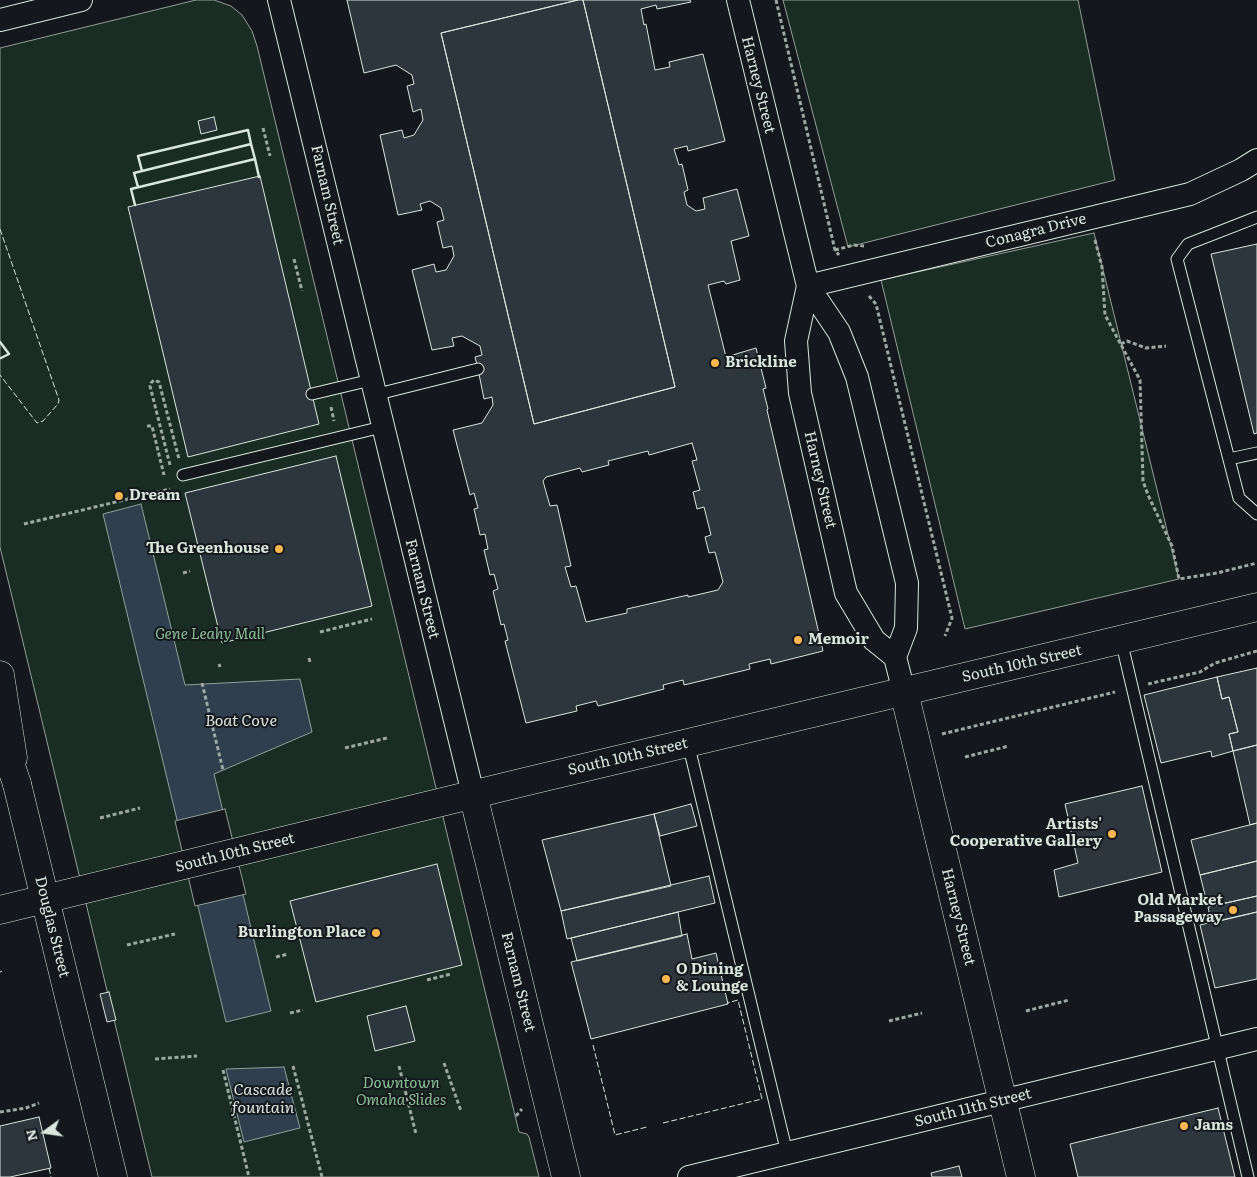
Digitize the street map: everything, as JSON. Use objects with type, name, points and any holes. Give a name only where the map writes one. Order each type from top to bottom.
[{"type":"main road","name":"South 10th Street","points":[[0,910],[473,794],[1257,607]]},
{"type":"main road","name":"Douglas Street","points":[[0,675],[16,784],[113,1177]]},
{"type":"main road","name":"Harney Street","points":[[904,692],[1022,1177]]},
{"type":"main road","points":[[0,732],[16,784]]},
{"type":"main road","points":[[0,757],[16,784]]},
{"type":"main road","name":"Farnam Street","points":[[473,794],[566,1177]]},
{"type":"street","points":[[0,20],[81,0]]},
{"type":"street","name":"Farnam Street","points":[[279,0],[473,794]]},
{"type":"street","name":"Harney Street","points":[[738,0],[808,286],[839,332],[857,377],[908,582],[906,628],[895,657],[904,692]]},
{"type":"street","name":"Conagra Drive","points":[[808,286],[1190,194],[1241,170],[1257,160]]},
{"type":"street","name":"Harney Street","points":[[808,286],[796,341],[800,393],[846,593],[874,640],[895,657]]},
{"type":"street","name":"South 11th Street","points":[[689,1177],[1257,1039]]},
{"type":"lane","points":[[1257,217],[1188,244],[1177,259],[1239,498],[1257,514]]},
{"type":"lane","points":[[312,394],[373,387],[478,369]]},
{"type":"lane","points":[[183,475],[382,427]]},
{"type":"lane","points":[[1229,459],[1257,453]]},
{"type":"lane","points":[[1121,640],[1248,1177]]},
{"type":"lane","points":[[688,743],[787,1153]]},
{"type":"path","points":[[776,0],[835,250],[876,304],[952,618],[945,636]]},
{"type":"path","points":[[263,128],[270,156]]},
{"type":"path","points":[[1094,233],[1102,267],[1105,315],[1140,380],[1143,481],[1156,516],[1167,533],[1172,546],[1178,579],[1218,573],[1257,563]]},
{"type":"path","points":[[294,259],[302,291]]},
{"type":"path","points":[[1121,344],[1127,341],[1146,348],[1166,346]]},
{"type":"path","points":[[171,469],[150,386],[150,383],[154,380],[159,382],[183,475]]},
{"type":"path","points":[[327,391],[338,437]]},
{"type":"path","points":[[148,426],[152,426],[165,481]]},
{"type":"path","points":[[24,524],[170,489]]},
{"type":"path","points":[[183,573],[190,571]]},
{"type":"path","points":[[320,632],[372,619]]},
{"type":"path","points":[[940,735],[1200,672],[1215,663],[1257,651]]},
{"type":"path","points":[[202,683],[223,770]]},
{"type":"path","points":[[345,748],[387,738]]},
{"type":"path","points":[[965,757],[1009,746]]},
{"type":"path","points":[[100,818],[140,808]]},
{"type":"path","points":[[127,945],[175,934]]},
{"type":"path","points":[[276,957],[288,954]]},
{"type":"path","points":[[428,980],[451,974]]},
{"type":"path","points":[[1026,1011],[1068,1000]]},
{"type":"path","points":[[290,1013],[302,1010]]},
{"type":"path","points":[[889,1021],[922,1013]]},
{"type":"path","points":[[156,1059],[197,1056]]},
{"type":"path","points":[[444,1064],[460,1111]]},
{"type":"path","points":[[293,1066],[322,1177]]},
{"type":"path","points":[[399,1066],[416,1134]]},
{"type":"path","points":[[223,1070],[248,1177]]},
{"type":"path","points":[[0,1112],[26,1108],[39,1103]]},
{"type":"green space","name":"Gene Leahy Mall","points":[[196,0],[214,0],[231,6],[242,15],[252,31],[257,46],[519,1132],[527,1134],[529,1137],[539,1177],[152,1177],[0,547],[0,48]]},
{"type":"green space","points":[[783,0],[1078,0],[1115,180],[848,247]]},
{"type":"green space","points":[[1094,233],[1179,579],[965,629],[881,280]]},
{"type":"water","name":"Boat Cove","points":[[141,504],[185,685],[300,679],[312,732],[214,774],[271,1011],[226,1022],[103,514]]},
{"type":"water","name":"Cascade fountain","points":[[284,1067],[300,1128],[244,1142],[226,1069]]},
{"type":"pier","points":[[225,809],[246,894],[195,906],[175,821]]},
{"type":"building","name":"Brickline","points":[[347,0],[578,0],[441,33],[534,424],[675,387],[583,0],[690,0],[691,2],[657,9],[656,5],[641,9],[644,25],[646,24],[655,70],[670,67],[669,62],[703,54],[725,141],[688,151],[687,146],[674,149],[679,165],[682,164],[688,190],[684,192],[687,205],[696,211],[705,209],[703,198],[737,189],[749,236],[731,241],[740,280],[726,284],[724,281],[708,285],[726,357],[756,348],[766,388],[763,389],[767,410],[823,651],[771,664],[770,659],[749,664],[750,669],[684,685],[683,680],[663,685],[664,689],[598,706],[596,701],[576,706],[577,711],[526,723],[505,641],[508,640],[504,624],[501,625],[493,591],[498,589],[494,574],[490,575],[484,550],[488,549],[485,534],[480,535],[474,509],[478,508],[474,493],[470,495],[453,430],[482,423],[493,405],[492,397],[484,399],[475,357],[482,355],[480,346],[462,336],[452,338],[454,346],[432,350],[412,270],[434,264],[436,272],[446,270],[454,256],[452,246],[443,248],[437,222],[444,220],[441,208],[430,201],[420,204],[422,210],[398,215],[380,135],[402,130],[404,138],[414,135],[423,120],[421,109],[413,112],[407,86],[414,84],[412,75],[396,65],[364,73]],"holes":[[[692,443],[697,460],[692,461],[700,490],[693,492],[697,509],[704,507],[711,535],[705,537],[709,553],[715,552],[723,582],[718,590],[627,609],[627,613],[586,622],[576,586],[571,587],[565,567],[571,566],[557,505],[550,506],[543,481],[546,477],[580,468],[582,472],[609,465],[608,461],[648,451],[649,455]]]},
{"type":"building","points":[[583,0],[675,387],[534,424],[441,33]]},
{"type":"building","points":[[214,117],[217,130],[201,134],[198,121]]},
{"type":"building","points":[[260,176],[319,424],[188,457],[128,207]]},
{"type":"building","points":[[1257,244],[1257,433],[1254,434],[1211,254]]},
{"type":"building","name":"The Greenhouse","points":[[336,456],[372,606],[222,643],[185,493]]},
{"type":"building","points":[[1257,668],[1257,745],[1233,751],[1229,734],[1238,732],[1229,697],[1222,699],[1217,677]]},
{"type":"building","points":[[1217,677],[1222,699],[1229,697],[1238,732],[1229,734],[1233,751],[1212,757],[1211,751],[1161,763],[1144,695]]},
{"type":"building","points":[[1257,745],[1257,823],[1250,825],[1233,751]]},
{"type":"building","name":"Artists' Cooperative Gallery","points":[[1142,786],[1162,872],[1059,897],[1054,870],[1078,863],[1065,804]]},
{"type":"building","points":[[691,804],[697,826],[660,836],[654,814]]},
{"type":"building","points":[[654,814],[671,886],[561,911],[542,840]]},
{"type":"building","points":[[1257,823],[1257,861],[1200,875],[1191,840]]},
{"type":"building","points":[[1257,861],[1257,896],[1208,907],[1200,875]]},
{"type":"building","name":"Burlington Place","points":[[437,864],[462,965],[316,1002],[290,901]]},
{"type":"building","points":[[709,876],[715,903],[567,939],[561,911]]},
{"type":"building","name":"Old Market Passageway","points":[[1257,896],[1257,912],[1211,923],[1208,907]]},
{"type":"building","points":[[678,912],[682,936],[577,961],[571,938]]},
{"type":"building","points":[[1257,912],[1257,979],[1215,988],[1200,925]]},
{"type":"building","points":[[687,934],[692,959],[716,953],[728,1004],[591,1039],[571,962]]},
{"type":"building","points":[[109,992],[116,1020],[107,1022],[100,994]]},
{"type":"building","points":[[406,1006],[415,1041],[375,1051],[367,1016]]},
{"type":"building","name":"Jams","points":[[1218,1108],[1235,1177],[1078,1177],[1070,1144]]},
{"type":"building","points":[[39,1117],[51,1168],[10,1177],[0,1177],[0,1126]]},
{"type":"building","points":[[959,1166],[962,1177],[932,1177],[931,1173]]},
{"type":"fence","points":[[0,229],[59,400],[58,404],[43,421],[37,423],[0,375]]},
{"type":"fence","points":[[663,1123],[762,1099],[738,1000],[727,1003]]},
{"type":"fence","points":[[593,1045],[615,1135],[647,1127]]},
{"type":"fence","points":[[49,1168],[51,1177]]},
{"type":"wall","points":[[142,171],[138,156],[248,130],[251,144]]},
{"type":"wall","points":[[138,187],[134,173],[251,144],[255,159]]},
{"type":"wall","points":[[135,205],[131,189],[255,159],[259,177]]},
{"type":"wall","points":[[0,342],[9,354],[1,358]]},
{"type":"place","name":"Brickline","points":[[715,363]]},
{"type":"place","name":"Dream","points":[[119,496]]},
{"type":"place","name":"The Greenhouse","points":[[279,549]]},
{"type":"place","name":"Memoir","points":[[798,640]]},
{"type":"place","name":"Artists' Cooperative Gallery","points":[[1112,834]]},
{"type":"place","name":"Old Market Passageway","points":[[1233,910]]},
{"type":"place","name":"Burlington Place","points":[[376,933]]},
{"type":"place","name":"O Dining & Lounge","points":[[666,979]]},
{"type":"place","name":"Jams","points":[[1184,1126]]},
{"type":"park label","name":"Downtown Omaha Slides","points":[[401,1092]]}]
